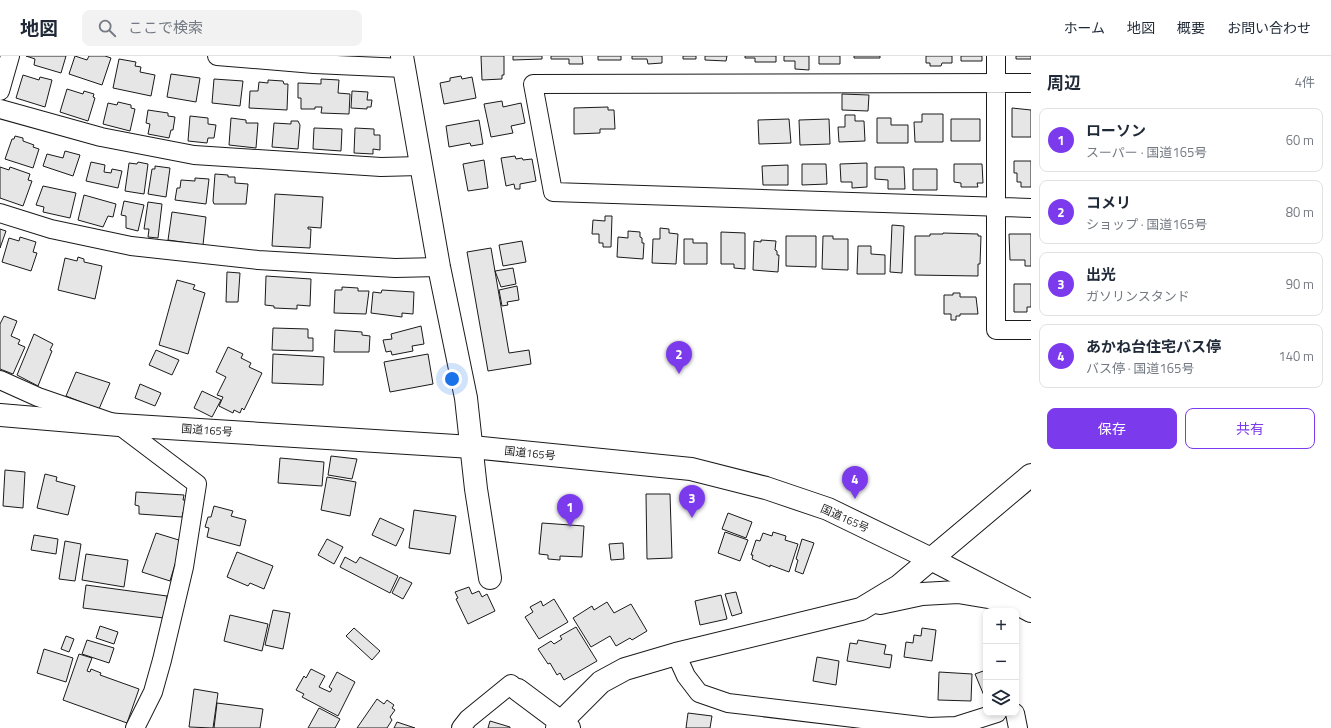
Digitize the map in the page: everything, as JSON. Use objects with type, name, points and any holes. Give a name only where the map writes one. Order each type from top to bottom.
[{"type":"main road","points":[[403,62],[420,166],[466,398],[476,489],[490,578]]},
{"type":"main road","name":"国道165号","points":[[0,415],[119,425],[472,447],[691,469],[766,488],[828,509],[931,559],[1022,606]]},
{"type":"main road","points":[[518,690],[562,726],[601,682],[625,669],[676,654],[809,623],[861,609],[899,586],[1031,475]]},
{"type":"main road","points":[[865,606],[922,594],[958,592],[1022,606]]},
{"type":"street","points":[[0,91],[10,56]]},
{"type":"street","points":[[217,56],[314,64],[403,62]]},
{"type":"street","points":[[996,56],[996,330],[1031,330]]},
{"type":"street","points":[[1031,83],[533,84],[553,192],[1031,208]]},
{"type":"street","points":[[0,109],[101,137],[194,155],[381,167],[420,166]]},
{"type":"street","points":[[0,213],[51,229],[131,246],[258,260],[395,268],[439,267]]},
{"type":"street","points":[[0,380],[38,397],[119,425],[197,484],[184,567],[162,660],[153,692],[135,728]]},
{"type":"street","points":[[676,654],[686,676],[700,693],[728,702],[929,727],[956,726],[988,716]]},
{"type":"street","points":[[461,728],[468,719],[511,684],[518,690]]},
{"type":"street","points":[[1016,716],[1018,728]]},
{"type":"building","points":[[26,56],[66,56],[61,73],[34,65],[35,59]]},
{"type":"building","points":[[75,56],[87,60],[89,56],[105,56],[111,58],[102,85],[69,74]]},
{"type":"building","points":[[481,56],[504,56],[504,75],[502,75],[502,79],[482,80]]},
{"type":"building","points":[[513,56],[542,56],[542,59],[513,60]]},
{"type":"building","points":[[551,56],[582,56],[583,64],[569,64],[569,59],[551,59]]},
{"type":"building","points":[[598,56],[621,56],[621,60],[598,60]]},
{"type":"building","points":[[632,56],[662,56],[662,63],[648,64],[647,59],[632,59]]},
{"type":"building","points":[[683,56],[696,56],[696,59],[683,59]]},
{"type":"building","points":[[705,56],[727,56],[726,61],[705,60]]},
{"type":"building","points":[[745,56],[776,56],[776,62],[755,62],[755,58],[745,58]]},
{"type":"building","points":[[784,56],[809,56],[809,70],[795,69],[795,61],[784,61]]},
{"type":"building","points":[[819,56],[840,56],[840,64],[819,64]]},
{"type":"building","points":[[854,56],[880,56],[880,58],[854,58]]},
{"type":"building","points":[[926,56],[952,56],[952,63],[942,63],[941,66],[930,66],[930,63],[926,63]]},
{"type":"building","points":[[961,56],[982,56],[982,61],[961,61]]},
{"type":"building","points":[[1016,56],[1031,56],[1031,59],[1016,59]]},
{"type":"building","points":[[119,59],[136,62],[135,66],[141,67],[140,72],[155,75],[151,96],[113,88]]},
{"type":"building","points":[[171,74],[200,78],[196,102],[167,97]]},
{"type":"building","points":[[23,75],[39,80],[40,77],[52,80],[45,107],[16,98]]},
{"type":"building","points":[[461,76],[462,79],[472,77],[476,98],[444,104],[440,83],[450,81],[450,78]]},
{"type":"building","points":[[214,79],[243,81],[240,106],[212,103]]},
{"type":"building","points":[[321,79],[339,80],[338,93],[350,94],[349,114],[321,113],[322,107],[315,107],[315,109],[301,109],[301,98],[298,98],[298,83],[321,84]]},
{"type":"building","points":[[268,80],[283,81],[284,84],[288,84],[287,110],[249,108],[250,91],[258,91],[259,82],[268,83]]},
{"type":"building","points":[[67,89],[83,94],[84,91],[94,94],[93,97],[95,98],[88,121],[60,112]]},
{"type":"building","points":[[352,91],[368,92],[367,100],[372,100],[371,107],[367,107],[367,109],[351,108]]},
{"type":"building","points":[[842,94],[869,95],[868,111],[842,110]]},
{"type":"building","points":[[502,101],[503,107],[521,103],[525,123],[511,126],[513,133],[491,137],[484,104]]},
{"type":"building","points":[[118,102],[131,105],[131,108],[135,109],[130,131],[103,124],[108,103],[117,105]]},
{"type":"building","points":[[608,107],[608,110],[614,110],[615,129],[600,129],[600,133],[574,134],[574,108]]},
{"type":"building","points":[[1012,108],[1031,110],[1031,137],[1012,137]]},
{"type":"building","points":[[148,110],[168,113],[168,116],[175,117],[173,130],[171,130],[169,138],[148,134],[150,124],[146,123]]},
{"type":"building","points":[[922,114],[943,114],[943,142],[915,142],[914,122],[922,122]]},
{"type":"building","points":[[845,115],[855,115],[855,121],[864,121],[865,141],[839,142],[838,127],[845,127]]},
{"type":"building","points":[[190,116],[208,118],[208,124],[216,125],[214,138],[208,138],[207,143],[188,141]]},
{"type":"building","points":[[231,118],[246,120],[246,123],[258,123],[256,148],[229,145]]},
{"type":"building","points":[[877,118],[891,118],[891,125],[908,125],[908,143],[877,143]]},
{"type":"building","points":[[789,119],[791,143],[759,144],[758,120]]},
{"type":"building","points":[[829,119],[830,144],[800,145],[799,120]]},
{"type":"building","points":[[951,119],[980,119],[980,141],[951,141]]},
{"type":"building","points":[[479,120],[483,144],[471,146],[470,143],[449,147],[446,126]]},
{"type":"building","points":[[291,121],[298,121],[300,125],[298,149],[272,147],[274,123],[291,124]]},
{"type":"building","points":[[314,128],[342,129],[341,151],[313,149]]},
{"type":"building","points":[[355,128],[374,129],[374,135],[380,135],[380,150],[373,149],[373,154],[354,153]]},
{"type":"building","points":[[15,136],[23,138],[23,141],[34,145],[33,147],[39,149],[33,168],[5,159],[12,139],[14,139]]},
{"type":"building","points":[[65,151],[80,155],[73,176],[43,166],[47,154],[63,158]]},
{"type":"building","points":[[515,156],[516,159],[532,159],[536,181],[520,184],[520,189],[515,189],[514,184],[506,186],[501,158]]},
{"type":"building","points":[[484,160],[488,188],[468,191],[463,164]]},
{"type":"building","points":[[1014,161],[1031,161],[1031,187],[1021,187],[1021,182],[1017,182],[1017,173],[1014,173]]},
{"type":"building","points":[[91,162],[105,165],[104,172],[111,173],[112,169],[122,171],[118,188],[86,181]]},
{"type":"building","points":[[138,162],[148,164],[144,194],[125,191],[129,163],[137,164]]},
{"type":"building","points":[[867,163],[867,187],[852,188],[852,182],[841,182],[840,164]]},
{"type":"building","points":[[802,164],[826,164],[827,184],[802,185]]},
{"type":"building","points":[[954,164],[982,164],[983,183],[977,183],[978,187],[961,187],[961,183],[954,182]]},
{"type":"building","points":[[788,165],[788,185],[763,185],[762,166]]},
{"type":"building","points":[[155,166],[170,168],[166,197],[148,194],[152,169],[155,169]]},
{"type":"building","points":[[0,167],[9,170],[10,167],[30,174],[28,180],[32,181],[23,206],[0,198]]},
{"type":"building","points":[[875,167],[904,167],[905,189],[888,189],[888,180],[875,179]]},
{"type":"building","points":[[913,169],[937,169],[937,190],[913,190]]},
{"type":"building","points":[[215,174],[235,177],[235,183],[248,184],[246,204],[214,204]]},
{"type":"building","points":[[195,178],[209,179],[206,204],[175,200],[177,188],[180,188],[181,180],[195,181]]},
{"type":"building","points":[[43,186],[76,193],[70,218],[43,212],[44,207],[36,205]]},
{"type":"building","points":[[275,194],[323,197],[321,228],[308,227],[308,229],[311,229],[310,248],[272,246]]},
{"type":"building","points":[[84,195],[116,204],[113,217],[108,216],[103,227],[78,220]]},
{"type":"building","points":[[124,201],[144,205],[138,231],[126,228],[126,216],[121,215]]},
{"type":"building","points":[[148,202],[162,204],[158,238],[148,237],[149,229],[144,229]]},
{"type":"building","points":[[172,212],[206,217],[203,245],[168,240]]},
{"type":"building","points":[[605,216],[612,216],[611,247],[603,247],[603,243],[599,243],[599,234],[592,234],[593,220],[605,221]]},
{"type":"building","points":[[892,225],[904,226],[902,273],[890,272]]},
{"type":"building","points":[[660,228],[669,229],[669,233],[678,234],[676,264],[652,263],[653,239],[660,239]]},
{"type":"building","points":[[0,229],[6,231],[0,248]]},
{"type":"building","points":[[628,231],[640,232],[642,243],[644,243],[643,259],[617,257],[618,237],[628,238]]},
{"type":"building","points":[[721,232],[745,233],[745,269],[734,268],[734,264],[721,264]]},
{"type":"building","points":[[930,234],[978,234],[978,236],[981,236],[978,276],[915,275],[915,236],[930,236]]},
{"type":"building","points":[[1009,234],[1031,234],[1031,266],[1025,266],[1025,260],[1010,260]]},
{"type":"building","points":[[786,236],[816,236],[816,267],[786,266]]},
{"type":"building","points":[[823,236],[833,236],[833,239],[848,239],[848,270],[822,269]]},
{"type":"building","points":[[20,237],[36,242],[33,252],[37,253],[31,271],[2,262],[9,238],[19,241]]},
{"type":"building","points":[[684,239],[693,239],[693,243],[707,243],[707,264],[684,264]]},
{"type":"building","points":[[761,240],[776,241],[775,250],[777,251],[777,255],[779,255],[778,272],[753,270],[754,241],[761,242]]},
{"type":"building","points":[[522,241],[526,262],[503,266],[499,245]]},
{"type":"building","points":[[858,246],[871,246],[871,254],[885,255],[885,274],[857,274]]},
{"type":"building","points":[[491,248],[509,353],[529,350],[531,364],[488,371],[467,252]]},
{"type":"building","points":[[78,257],[84,259],[84,262],[102,266],[95,299],[58,290],[65,258],[77,261]]},
{"type":"building","points":[[513,268],[516,284],[501,287],[495,271]]},
{"type":"building","points":[[227,272],[240,273],[238,302],[226,302]]},
{"type":"building","points":[[266,276],[311,279],[310,306],[297,305],[297,309],[274,308],[274,306],[265,305]]},
{"type":"building","points":[[177,280],[195,285],[193,289],[205,293],[188,354],[159,345]]},
{"type":"building","points":[[1014,284],[1031,284],[1031,307],[1027,307],[1027,312],[1014,312]]},
{"type":"building","points":[[517,286],[519,300],[507,302],[508,305],[502,306],[499,290]]},
{"type":"building","points":[[342,287],[358,288],[358,291],[369,291],[366,314],[334,313],[335,290],[342,290]]},
{"type":"building","points":[[382,290],[414,292],[413,314],[402,313],[402,317],[371,313],[373,292],[381,293]]},
{"type":"building","points":[[953,293],[960,293],[960,297],[976,297],[978,314],[960,314],[960,316],[956,316],[956,320],[951,320],[951,314],[944,314],[944,295],[953,295]]},
{"type":"building","points":[[4,316],[17,321],[11,336],[20,340],[18,344],[25,347],[13,374],[0,369],[0,324]]},
{"type":"building","points":[[421,326],[424,344],[412,346],[413,351],[392,355],[391,351],[386,352],[383,340],[392,339],[391,334]]},
{"type":"building","points":[[273,328],[308,329],[308,338],[313,338],[313,351],[272,350]]},
{"type":"building","points":[[335,330],[362,332],[362,335],[370,336],[369,352],[334,352]]},
{"type":"building","points":[[34,334],[53,344],[50,350],[52,351],[38,386],[17,375]]},
{"type":"building","points":[[228,347],[243,354],[241,358],[251,363],[249,367],[262,373],[244,410],[242,408],[240,413],[234,410],[233,413],[219,406],[223,397],[217,395],[226,377],[216,372]]},
{"type":"building","points":[[156,350],[179,360],[172,375],[149,365]]},
{"type":"building","points":[[273,354],[324,357],[323,385],[272,383]]},
{"type":"building","points":[[428,354],[433,384],[390,392],[384,362]]},
{"type":"building","points":[[76,372],[110,383],[99,409],[66,396]]},
{"type":"building","points":[[140,384],[161,393],[155,406],[135,398]]},
{"type":"building","points":[[202,391],[221,400],[212,417],[194,408]]},
{"type":"building","points":[[331,456],[357,459],[352,479],[328,475]]},
{"type":"building","points":[[280,458],[324,462],[322,486],[278,483]]},
{"type":"building","points":[[5,470],[25,472],[23,508],[3,506]]},
{"type":"building","points":[[45,474],[57,477],[56,481],[75,486],[68,515],[37,508]]},
{"type":"building","points":[[327,477],[356,482],[350,516],[321,510]]},
{"type":"building","points":[[136,492],[184,495],[183,500],[186,500],[185,512],[183,512],[182,517],[139,514],[139,506],[135,505]]},
{"type":"building","points":[[646,494],[670,494],[672,558],[647,559]]},
{"type":"building","points":[[214,506],[233,511],[231,516],[246,520],[240,546],[207,537],[209,528],[205,527],[208,517],[211,517]]},
{"type":"building","points":[[414,510],[456,516],[450,554],[409,548]]},
{"type":"building","points":[[728,513],[752,522],[746,538],[722,529]]},
{"type":"building","points":[[380,518],[404,529],[396,546],[372,535]]},
{"type":"building","points":[[542,523],[584,526],[582,557],[560,556],[560,560],[548,559],[548,555],[539,554]]},
{"type":"building","points":[[725,532],[748,540],[740,561],[718,553]]},
{"type":"building","points":[[773,532],[786,536],[785,540],[798,544],[789,572],[770,565],[770,567],[752,559],[753,555],[751,555],[756,540],[760,541],[763,533],[772,536]]},
{"type":"building","points":[[156,533],[182,541],[170,581],[142,572]]},
{"type":"building","points":[[34,535],[58,539],[56,554],[31,550]]},
{"type":"building","points":[[327,539],[343,547],[334,564],[318,555]]},
{"type":"building","points":[[802,539],[814,543],[803,574],[795,571],[798,560],[796,559]]},
{"type":"building","points":[[65,541],[81,544],[75,581],[59,579]]},
{"type":"building","points":[[623,543],[624,559],[611,560],[609,544]]},
{"type":"building","points":[[237,552],[273,566],[264,589],[250,583],[248,586],[227,577]]},
{"type":"building","points":[[86,554],[128,560],[124,587],[82,580]]},
{"type":"building","points":[[345,557],[356,563],[360,557],[398,576],[390,593],[340,567]]},
{"type":"building","points":[[400,577],[412,583],[403,599],[392,593]]},
{"type":"building","points":[[86,585],[167,596],[164,618],[83,608]]},
{"type":"building","points":[[469,587],[472,594],[479,591],[482,597],[487,594],[495,611],[468,624],[456,599],[458,598],[455,592]]},
{"type":"building","points":[[736,592],[742,613],[732,616],[725,594]]},
{"type":"building","points":[[721,595],[727,619],[700,625],[695,601]]},
{"type":"building","points":[[554,599],[568,622],[539,639],[525,617],[533,612],[530,607],[541,601],[543,606]]},
{"type":"building","points":[[607,602],[614,613],[631,604],[647,631],[632,640],[630,638],[616,646],[610,636],[591,647],[573,618],[592,606],[594,610]]},
{"type":"building","points":[[273,610],[290,613],[283,649],[265,645]]},
{"type":"building","points":[[230,615],[268,624],[262,651],[224,641]]},
{"type":"building","points":[[100,626],[118,632],[114,644],[96,638]]},
{"type":"building","points":[[576,627],[597,661],[564,680],[560,673],[557,675],[550,663],[548,664],[538,649],[551,641],[554,644],[562,639],[560,636]]},
{"type":"building","points":[[354,628],[380,651],[372,660],[346,636]]},
{"type":"building","points":[[922,628],[936,630],[932,661],[904,657],[906,642],[913,643],[914,635],[921,636]]},
{"type":"building","points":[[66,636],[74,639],[69,652],[61,649]]},
{"type":"building","points":[[87,640],[114,648],[109,663],[82,654]]},
{"type":"building","points":[[858,640],[886,645],[884,654],[892,655],[890,668],[847,661],[850,643],[857,644]]},
{"type":"building","points":[[44,649],[73,658],[66,682],[37,673]]},
{"type":"building","points":[[79,654],[92,658],[87,671],[90,672],[91,669],[101,673],[100,675],[139,689],[127,723],[63,700]]},
{"type":"building","points":[[817,657],[839,661],[836,685],[813,681]]},
{"type":"building","points":[[311,669],[325,676],[319,687],[330,692],[332,689],[329,687],[337,672],[355,682],[338,716],[302,697],[304,694],[296,690],[304,676],[306,678]]},
{"type":"building","points":[[983,671],[983,693],[975,674]]},
{"type":"building","points":[[939,672],[972,674],[971,701],[938,700]]},
{"type":"building","points":[[194,689],[218,693],[213,728],[189,727]]},
{"type":"building","points":[[377,699],[384,704],[387,700],[394,705],[392,708],[395,710],[390,717],[392,720],[387,728],[357,728]]},
{"type":"building","points":[[217,703],[263,709],[260,728],[214,728]]},
{"type":"building","points":[[319,708],[340,719],[335,728],[308,728]]},
{"type":"building","points":[[688,713],[712,716],[710,728],[686,728]]},
{"type":"building","points":[[490,721],[510,727],[510,728],[488,728]]},
{"type":"building","points":[[397,722],[415,728],[394,728]]},
{"type":"place","name":"コメリ","points":[[679,374]]},
{"type":"place","name":"あかね台住宅バス停","points":[[855,499]]},
{"type":"place","name":"出光","points":[[692,518]]},
{"type":"place","name":"ローソン","points":[[570,527]]}]
